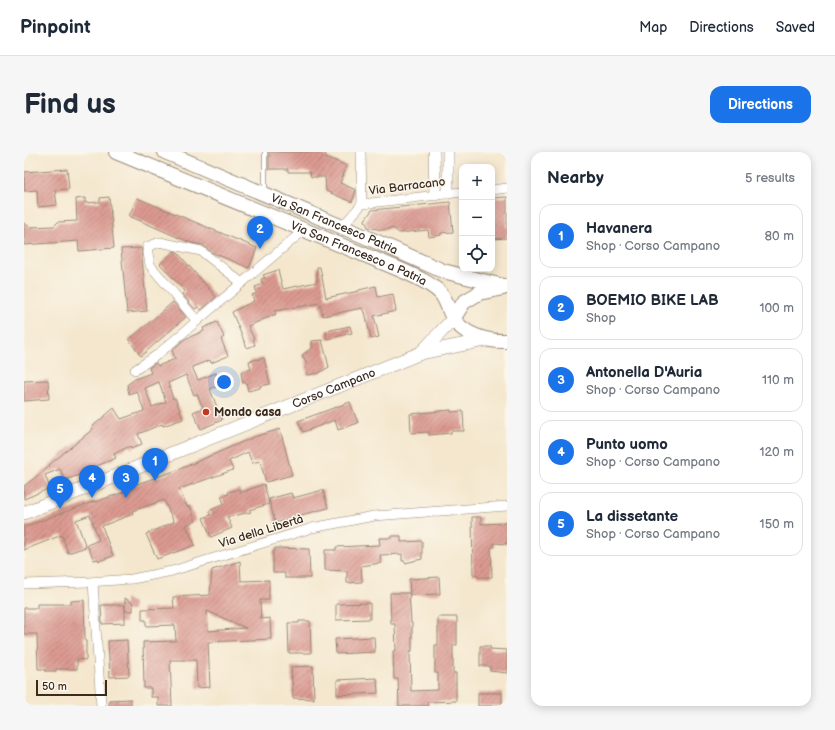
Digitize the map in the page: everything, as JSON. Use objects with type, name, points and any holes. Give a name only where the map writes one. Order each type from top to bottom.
[{"type":"main road","name":"Via San Francesco a Patria","points":[[116,152],[401,270],[423,281],[442,294],[454,319]]},
{"type":"main road","name":"Via San Francesco Patria","points":[[165,152],[443,271],[507,287]]},
{"type":"main road","points":[[421,353],[454,319],[464,302],[479,292],[507,287]]},
{"type":"main road","points":[[454,319],[462,328],[486,340]]},
{"type":"main road","points":[[421,353],[486,340],[507,341]]},
{"type":"main road","name":"Corso Campano","points":[[24,513],[421,353]]},
{"type":"street","points":[[361,152],[362,204]]},
{"type":"street","points":[[434,152],[435,195]]},
{"type":"street","points":[[448,152],[448,193]]},
{"type":"street","points":[[495,190],[507,188]]},
{"type":"street","name":"Via Barracano","points":[[342,227],[362,204],[459,192]]},
{"type":"street","points":[[134,370],[157,355],[304,230]]},
{"type":"street","points":[[197,321],[150,265],[147,247],[160,242],[201,251],[242,283]]},
{"type":"street","name":"Via della Libertà","points":[[24,584],[132,579],[154,575],[312,528],[374,516],[507,506]]},
{"type":"street","points":[[93,582],[101,706]]},
{"type":"lane","points":[[265,152],[266,194]]},
{"type":"building","points":[[269,152],[325,152],[326,157],[347,166],[340,183],[356,190],[352,202],[326,191],[325,177],[311,177],[310,172],[288,172],[288,169],[269,169]]},
{"type":"building","points":[[67,169],[69,189],[55,190],[57,205],[38,207],[37,190],[24,191],[24,172]]},
{"type":"building","points":[[109,197],[114,248],[79,251],[78,241],[24,245],[24,223],[30,227],[54,226],[58,222],[77,221],[76,199],[85,198],[85,203],[100,202],[100,198]]},
{"type":"building","points":[[507,197],[507,238],[495,239],[495,198]]},
{"type":"building","points":[[137,198],[257,248],[249,268],[211,252],[203,245],[191,243],[129,216]]},
{"type":"building","points":[[450,202],[453,232],[441,233],[441,235],[429,237],[428,230],[399,233],[393,228],[382,230],[368,227],[365,220],[372,210]]},
{"type":"building","points":[[141,248],[147,311],[127,313],[121,249]]},
{"type":"building","points":[[174,251],[177,252],[216,297],[201,310],[198,307],[195,309],[182,294],[185,291],[160,264]]},
{"type":"building","points":[[317,267],[320,267],[326,298],[376,286],[378,297],[393,294],[396,311],[374,316],[379,337],[371,339],[365,312],[362,308],[323,316],[320,303],[275,311],[276,314],[248,326],[255,345],[247,348],[232,312],[254,301],[252,295],[257,293],[255,287],[263,284],[261,279],[265,278],[263,275],[278,270],[283,289],[317,282]]},
{"type":"building","points":[[173,302],[186,317],[141,356],[129,340]]},
{"type":"building","points":[[217,322],[224,337],[221,339],[228,356],[211,363],[210,360],[192,367],[198,380],[216,373],[220,385],[210,389],[222,420],[201,429],[193,412],[203,408],[197,394],[194,395],[186,375],[168,383],[173,399],[175,398],[183,419],[163,426],[162,424],[138,434],[142,444],[131,449],[130,446],[114,454],[116,458],[87,470],[88,472],[65,480],[60,469],[45,475],[50,488],[24,499],[24,486],[93,429],[92,427],[114,408],[121,419],[144,411],[137,391],[129,394],[127,385],[135,379],[151,373],[149,368],[156,363],[158,366],[175,359],[172,350],[185,339],[204,331],[203,328]],"holes":[[[159,382],[166,402],[152,407],[145,388]]]},
{"type":"building","points":[[350,326],[352,333],[327,339],[326,331]]},
{"type":"building","points":[[322,340],[329,367],[319,373],[307,375],[306,361],[302,355],[312,348],[312,341]]},
{"type":"building","points":[[264,358],[270,384],[248,391],[246,382],[243,383],[241,372],[251,369],[249,361]]},
{"type":"building","points":[[48,380],[49,399],[24,401],[24,381]]},
{"type":"building","points":[[350,402],[358,423],[338,430],[335,420],[303,432],[298,421]]},
{"type":"building","points":[[451,410],[451,412],[463,411],[464,431],[451,431],[451,433],[429,435],[429,432],[411,433],[410,414]]},
{"type":"building","points":[[280,429],[292,475],[266,482],[260,461],[252,463],[248,452],[229,461],[233,470],[179,489],[187,507],[190,506],[196,521],[186,525],[195,545],[157,559],[146,534],[174,522],[164,500],[132,511],[133,514],[102,526],[113,556],[99,561],[98,559],[94,560],[87,545],[99,540],[90,515],[76,520],[86,547],[68,553],[62,535],[24,550],[24,527],[124,492],[123,489],[180,469],[254,437]]},
{"type":"building","points":[[264,484],[269,504],[249,510],[251,512],[227,517],[232,528],[211,537],[203,518],[211,515],[209,511],[224,504],[221,496],[229,494],[228,492],[240,489],[240,493]]},
{"type":"building","points":[[323,490],[328,508],[275,523],[269,499],[291,493],[293,498]]},
{"type":"building","points":[[472,517],[481,517],[481,524],[507,523],[507,544],[494,543],[494,547],[491,547],[492,577],[477,577],[477,575],[473,575]]},
{"type":"building","points":[[392,536],[401,536],[401,542],[422,541],[422,559],[405,563],[405,561],[402,561],[402,554],[380,555],[381,563],[361,566],[362,582],[347,583],[347,571],[325,570],[325,550],[336,550],[336,547],[380,545],[379,538],[392,538]]},
{"type":"building","points":[[275,548],[309,549],[310,578],[285,578],[285,573],[273,573],[273,551],[275,551]]},
{"type":"building","points":[[240,561],[241,581],[269,580],[269,600],[260,600],[261,619],[270,618],[271,639],[208,642],[210,687],[197,688],[196,660],[170,660],[172,706],[158,706],[158,697],[151,697],[151,688],[144,688],[143,642],[176,641],[175,625],[146,626],[146,620],[142,620],[142,609],[174,608],[173,597],[210,595],[212,570]],"holes":[[[207,611],[246,628],[208,631]]]},
{"type":"building","points":[[439,577],[440,594],[410,595],[409,579]]},
{"type":"building","points":[[390,593],[409,593],[412,623],[412,651],[410,651],[411,691],[438,690],[438,673],[435,673],[435,645],[438,645],[438,617],[457,617],[457,645],[453,645],[453,673],[456,673],[456,701],[427,702],[428,706],[399,706],[398,679],[394,679],[393,651],[396,651],[395,624],[391,624]]},
{"type":"building","points":[[125,598],[133,603],[133,611],[125,611]]},
{"type":"building","points":[[84,600],[86,660],[77,659],[77,669],[56,669],[56,671],[45,671],[45,669],[38,669],[37,634],[24,634],[24,608],[37,608],[37,604],[71,604],[71,601]]},
{"type":"building","points":[[370,603],[370,619],[336,620],[336,604]]},
{"type":"building","points":[[101,605],[125,605],[125,623],[102,624]]},
{"type":"building","points":[[299,621],[310,621],[311,653],[289,653],[288,623],[299,623]]},
{"type":"building","points":[[374,637],[375,652],[336,654],[335,639]]},
{"type":"building","points":[[127,640],[129,676],[110,677],[108,641]]},
{"type":"building","points":[[480,646],[490,646],[490,649],[507,650],[507,673],[490,671],[490,666],[480,666]]},
{"type":"building","points":[[313,666],[314,699],[293,698],[291,667]]},
{"type":"building","points":[[377,678],[378,693],[337,695],[337,680]]},
{"type":"building","points":[[478,693],[502,693],[502,706],[478,706]]},
{"type":"building","points":[[131,699],[131,706],[109,706],[109,700]]},
{"type":"place","name":"BOEMIO BIKE LAB","points":[[260,249]]},
{"type":"place","name":"Mondo casa","points":[[206,412]]},
{"type":"place","name":"Havanera","points":[[155,481]]},
{"type":"place","name":"Punto uomo","points":[[92,498]]},
{"type":"place","name":"Antonella D'Auria","points":[[126,498]]},
{"type":"place","name":"La dissetante","points":[[60,509]]}]
